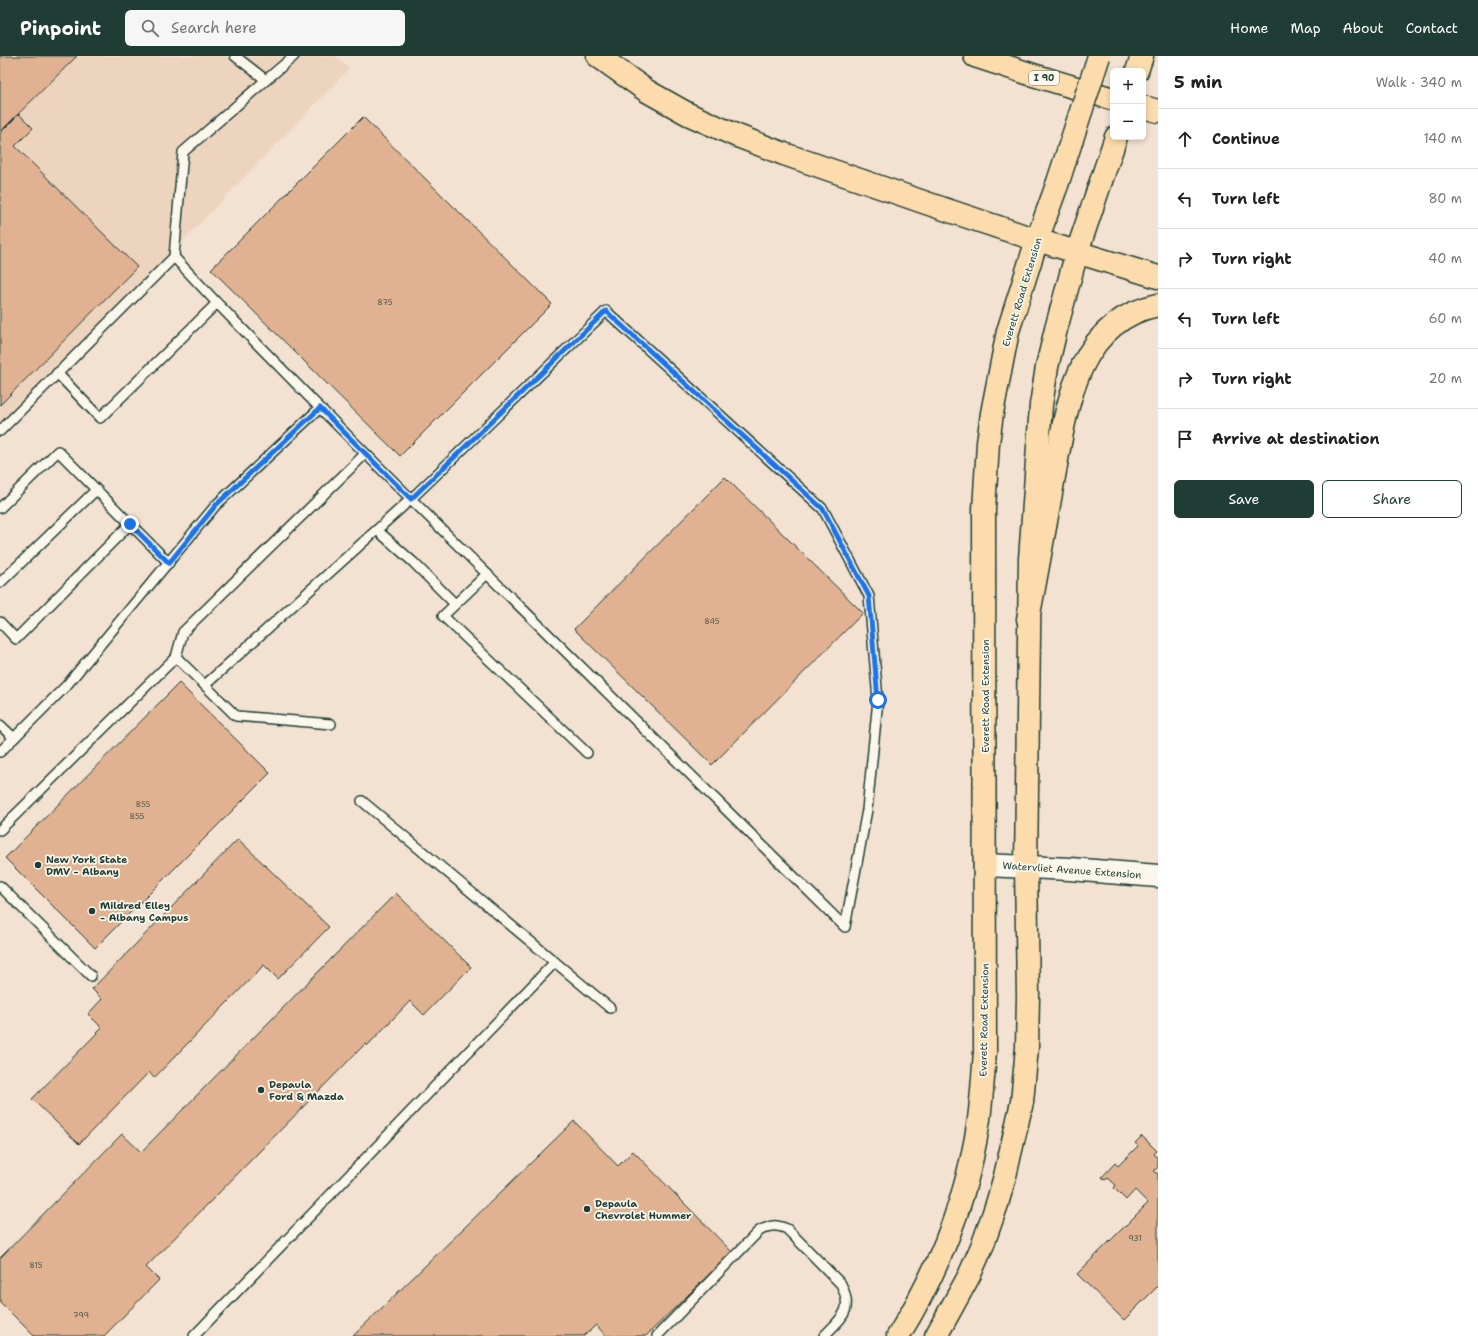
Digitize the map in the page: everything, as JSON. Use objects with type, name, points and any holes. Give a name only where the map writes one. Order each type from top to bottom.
[{"type":"main road","points":[[598,56],[647,91],[688,114],[735,135],[784,154],[1037,240],[1158,277]]},
{"type":"main road","name":"I 90","points":[[975,56],[1110,97]]},
{"type":"main road","name":"Everett Road Extension","points":[[898,1336],[921,1296],[954,1222],[973,1154],[979,1119],[985,1052],[984,510],[988,443],[997,382],[1008,331],[1099,56]]},
{"type":"main road","points":[[1138,68],[1142,56]]},
{"type":"main road","points":[[1146,108],[1158,111]]},
{"type":"main road","points":[[936,1336],[969,1276],[983,1244],[1005,1176],[1022,1102],[1028,1028],[1026,867],[1028,619],[1032,517],[1041,405],[1053,344],[1077,252],[1115,140]]},
{"type":"main road","points":[[1028,619],[1066,410],[1076,380],[1093,348],[1114,324],[1134,312],[1158,304]]},
{"type":"street","name":"Watervliet Avenue Extension","points":[[985,865],[1158,876]]},
{"type":"lane","points":[[235,56],[266,80]]},
{"type":"lane","points":[[0,431],[174,257],[183,152],[294,56]]},
{"type":"lane","points":[[174,257],[365,454],[411,499],[845,927],[867,810],[878,700],[869,596],[823,509],[606,311],[411,499],[205,685]]},
{"type":"lane","points":[[57,374],[100,418],[217,303]]},
{"type":"lane","points":[[0,752],[66,686],[216,505],[320,408]]},
{"type":"lane","points":[[0,508],[58,451],[169,563]]},
{"type":"lane","points":[[0,830],[176,656],[183,632],[365,454]]},
{"type":"lane","points":[[0,583],[96,490]]},
{"type":"lane","points":[[0,622],[16,639],[130,524]]},
{"type":"lane","points":[[377,530],[455,604]]},
{"type":"lane","points":[[487,574],[443,616],[587,753]]},
{"type":"lane","points":[[176,656],[236,716],[331,724]]},
{"type":"lane","points":[[0,725],[14,738]]},
{"type":"lane","points":[[362,801],[610,1008]]},
{"type":"lane","points":[[0,886],[91,976]]},
{"type":"lane","points":[[194,1336],[555,962]]},
{"type":"lane","points":[[657,1336],[760,1231],[777,1225],[787,1229],[841,1284],[844,1291],[847,1300],[846,1308],[842,1317],[824,1336]]},
{"type":"shaded area","points":[[0,56],[335,56],[349,69],[30,399],[0,433]]},
{"type":"building","points":[[0,56],[77,56],[1,131]]},
{"type":"building","points":[[19,114],[33,128],[15,146],[137,267],[0,405],[0,133]]},
{"type":"building","points":[[363,117],[552,304],[400,456],[211,269]]},
{"type":"building","points":[[725,477],[863,613],[712,765],[574,629]]},
{"type":"building","points":[[179,683],[270,773],[95,948],[5,858]]},
{"type":"building","points":[[238,839],[329,927],[278,979],[264,965],[154,1078],[149,1072],[79,1144],[32,1099],[102,1028],[88,1014],[102,999],[92,989]]},
{"type":"building","name":"Depaula Ford & Mazda","points":[[396,893],[471,967],[424,1015],[410,1001],[367,1046],[365,1044],[146,1267],[159,1280],[104,1336],[34,1336],[0,1302],[0,1258],[122,1134],[141,1152]]},
{"type":"building","name":"Depaula Chevrolet Hummer","points":[[574,1121],[618,1166],[633,1151],[732,1252],[646,1336],[606,1336],[596,1325],[584,1336],[353,1336]]},
{"type":"building","points":[[1142,1136],[1157,1151],[1154,1154],[1158,1158],[1158,1167],[1154,1171],[1158,1174],[1158,1286],[1124,1320],[1077,1274],[1148,1203],[1135,1190],[1126,1200],[1114,1188],[1116,1185],[1108,1178],[1105,1180],[1102,1177],[1115,1163],[1118,1166],[1138,1146],[1135,1143]]},
{"type":"place","name":"New York State DMV - Albany","points":[[38,865]]},
{"type":"place","name":"Mildred Elley - Albany Campus","points":[[92,911]]},
{"type":"place","name":"Depaula Ford & Mazda","points":[[261,1090]]},
{"type":"place","name":"Depaula Chevrolet Hummer","points":[[587,1209]]},
{"type":"route","points":[[130,524],[169,563],[216,505],[320,408],[411,499],[606,311],[823,509],[869,596],[878,700]]}]
